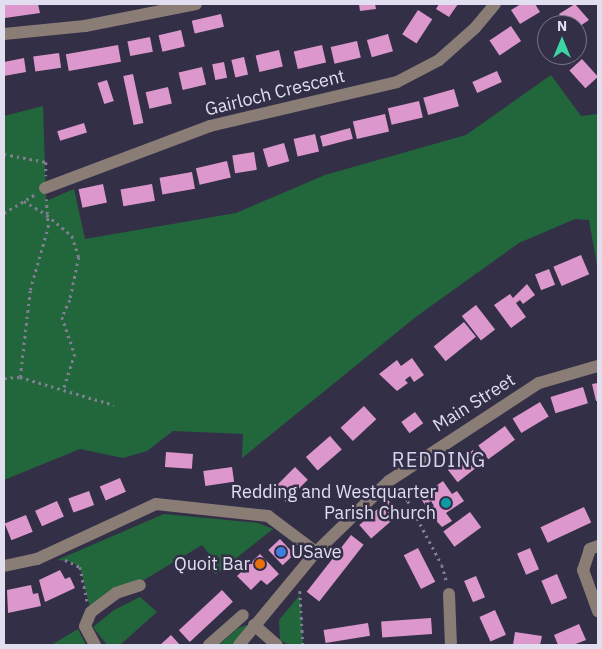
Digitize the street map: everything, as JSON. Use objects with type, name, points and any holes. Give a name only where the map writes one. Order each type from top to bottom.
[{"type":"street","points":[[4,34],[85,26],[196,4]]},
{"type":"street","name":"Gairloch Crescent","points":[[46,188],[210,126],[397,82],[439,60],[475,28],[494,4]]},
{"type":"street","name":"Main Street","points":[[239,645],[316,552],[389,480],[539,383],[598,366]]},
{"type":"street","points":[[4,566],[37,559],[156,504],[268,516],[316,552]]},
{"type":"street","points":[[598,546],[590,549],[583,570],[598,611]]},
{"type":"street","points":[[95,645],[85,626],[92,612],[116,593],[140,585]]},
{"type":"street","points":[[449,594],[452,645]]},
{"type":"street","points":[[209,645],[243,615]]},
{"type":"street","points":[[254,625],[277,645]]},
{"type":"path","points":[[4,154],[46,162],[48,227],[30,290],[20,377]]},
{"type":"path","points":[[4,213],[46,188]]},
{"type":"path","points":[[24,201],[47,215],[72,236],[79,257],[70,300],[62,317],[74,354],[63,390]]},
{"type":"path","points":[[4,378],[20,377],[114,405]]},
{"type":"path","points":[[389,480],[413,509],[442,565],[449,594]]},
{"type":"path","points":[[75,563],[84,575],[86,598]]},
{"type":"path","points":[[298,572],[303,645]]},
{"type":"green space","points":[[551,75],[581,116],[598,114],[598,271],[589,220],[575,219],[519,243],[417,316],[242,458],[243,434],[173,431],[147,451],[123,458],[80,449],[4,480],[4,116],[43,106],[46,201],[74,189],[85,239],[236,213],[325,175],[466,135]]},
{"type":"green space","points":[[164,514],[258,523],[273,529],[216,574],[197,562],[210,555],[202,545],[91,612],[80,567],[69,561],[57,560]]},
{"type":"green space","points":[[300,595],[303,645],[289,645],[280,640],[279,620]]},
{"type":"green space","points":[[140,597],[157,612],[120,645],[107,645],[93,627],[114,610]]},
{"type":"green space","points":[[251,624],[232,645],[219,645],[238,628]]},
{"type":"green space","points":[[78,629],[86,645],[49,645],[53,644]]},
{"type":"building","points":[[4,4],[38,4],[40,13],[5,18]]},
{"type":"building","points":[[359,4],[375,4],[376,9],[360,11]]},
{"type":"building","points":[[439,4],[458,4],[449,17],[436,9]]},
{"type":"building","points":[[521,4],[535,4],[540,12],[520,24],[511,10]]},
{"type":"building","points":[[575,4],[585,15],[560,15]]},
{"type":"building","points":[[418,10],[432,19],[416,44],[402,34]]},
{"type":"building","points":[[221,14],[224,27],[195,33],[192,21]]},
{"type":"building","points":[[511,26],[521,41],[500,55],[489,41]]},
{"type":"building","points":[[181,30],[185,47],[162,52],[159,35]]},
{"type":"building","points":[[388,34],[393,51],[372,57],[367,40]]},
{"type":"building","points":[[150,37],[153,52],[130,56],[127,41]]},
{"type":"building","points":[[357,41],[361,58],[335,64],[331,47]]},
{"type":"building","points":[[118,45],[121,62],[69,71],[66,54]]},
{"type":"building","points":[[322,45],[326,63],[298,69],[294,52]]},
{"type":"building","points":[[279,50],[283,67],[259,72],[256,55]]},
{"type":"building","points":[[59,53],[61,68],[35,71],[33,57]]},
{"type":"building","points":[[244,57],[248,75],[235,77],[231,60]]},
{"type":"building","points":[[24,58],[26,72],[4,76],[4,62]]},
{"type":"building","points":[[224,62],[227,78],[215,80],[212,64]]},
{"type":"building","points":[[575,65],[587,65],[598,77],[585,88],[569,70]]},
{"type":"building","points":[[202,67],[206,85],[183,90],[179,72]]},
{"type":"building","points":[[497,71],[502,82],[477,93],[472,82]]},
{"type":"building","points":[[133,74],[143,123],[134,125],[123,76]]},
{"type":"building","points":[[107,80],[114,101],[104,104],[97,83]]},
{"type":"building","points":[[168,87],[172,104],[149,109],[146,92]]},
{"type":"building","points":[[454,89],[459,106],[428,115],[423,98]]},
{"type":"building","points":[[419,101],[423,118],[392,125],[388,108]]},
{"type":"building","points":[[385,114],[389,132],[357,139],[353,121]]},
{"type":"building","points":[[84,123],[87,133],[60,141],[57,131]]},
{"type":"building","points":[[350,128],[353,139],[323,147],[320,136]]},
{"type":"building","points":[[315,134],[319,152],[298,156],[294,139]]},
{"type":"building","points":[[284,143],[289,161],[268,167],[263,149]]},
{"type":"building","points":[[254,152],[257,170],[235,173],[232,155]]},
{"type":"building","points":[[227,161],[231,178],[200,185],[196,168]]},
{"type":"building","points":[[192,172],[195,189],[162,194],[160,178]]},
{"type":"building","points":[[103,184],[107,203],[82,208],[79,189]]},
{"type":"building","points":[[152,184],[155,201],[123,206],[120,190]]},
{"type":"building","points":[[581,255],[589,274],[562,286],[553,267]]},
{"type":"building","points":[[549,269],[555,285],[541,290],[535,274]]},
{"type":"building","points":[[527,284],[535,295],[523,304],[520,300],[516,303],[526,317],[511,328],[494,305],[510,294],[513,298]]},
{"type":"building","points":[[476,305],[495,329],[481,341],[462,316]]},
{"type":"building","points":[[464,322],[476,337],[446,361],[434,347]]},
{"type":"building","points":[[412,358],[424,375],[414,382],[410,376],[405,380],[408,383],[397,391],[379,374],[397,360],[401,366]]},
{"type":"building","points":[[598,383],[598,401],[596,401],[592,384]]},
{"type":"building","points":[[583,387],[588,403],[555,413],[550,397]]},
{"type":"building","points":[[540,402],[549,417],[521,433],[513,418]]},
{"type":"building","points":[[364,406],[376,419],[353,441],[341,428]]},
{"type":"building","points":[[415,412],[423,423],[409,433],[401,422]]},
{"type":"building","points":[[505,426],[515,440],[488,459],[478,445]]},
{"type":"building","points":[[330,436],[342,450],[318,471],[306,457]]},
{"type":"building","points":[[473,450],[483,463],[458,482],[448,470]]},
{"type":"building","points":[[166,452],[193,454],[192,469],[165,467]]},
{"type":"building","points":[[232,467],[234,482],[205,486],[203,471]]},
{"type":"building","points":[[295,467],[308,480],[286,502],[273,489]]},
{"type":"building","points":[[120,478],[126,492],[106,500],[100,487]]},
{"type":"building","name":"Redding and Westquarter Parish Church","points":[[443,481],[452,494],[457,491],[464,501],[446,513],[452,521],[442,527],[427,511],[434,506],[431,501],[425,505],[420,497]]},
{"type":"building","points":[[89,491],[94,505],[73,513],[68,499]]},
{"type":"building","points":[[388,500],[400,514],[371,539],[359,525]]},
{"type":"building","points":[[57,501],[64,517],[42,526],[35,511]]},
{"type":"building","points":[[584,507],[591,522],[548,543],[540,527]]},
{"type":"building","points":[[470,512],[481,527],[454,547],[443,531]]},
{"type":"building","points":[[26,515],[33,532],[11,540],[5,524]]},
{"type":"building","points":[[351,535],[364,545],[319,602],[307,592]]},
{"type":"building","name":"USave","points":[[280,539],[294,554],[283,565],[268,550]]},
{"type":"building","points":[[418,548],[435,582],[421,589],[404,555]]},
{"type":"building","points":[[530,548],[539,569],[526,575],[517,553]]},
{"type":"building","name":"Quoit Bar","points":[[260,554],[279,574],[267,585],[261,580],[251,590],[237,576]]},
{"type":"building","points":[[60,570],[65,579],[70,577],[75,588],[45,602],[39,580]]},
{"type":"building","points":[[557,574],[567,598],[552,605],[541,581]]},
{"type":"building","points":[[476,576],[485,597],[473,602],[464,581]]},
{"type":"building","points":[[31,585],[33,594],[38,593],[41,606],[8,613],[7,590]]},
{"type":"building","points":[[222,590],[233,602],[190,642],[179,630]]},
{"type":"building","points":[[495,610],[506,635],[490,642],[479,617]]},
{"type":"building","points":[[431,618],[432,634],[382,637],[381,621]]},
{"type":"building","points":[[368,623],[370,636],[326,643],[324,630]]},
{"type":"building","points":[[579,624],[586,640],[573,645],[558,645],[554,635]]},
{"type":"building","points":[[515,632],[542,636],[540,645],[513,645]]},
{"type":"building","points":[[171,635],[180,645],[160,645]]},
{"type":"place","name":"Redding and Westquarter Parish Church","points":[[446,503]]},
{"type":"place","name":"USave","points":[[281,552]]},
{"type":"place","name":"Quoit Bar","points":[[260,564]]},
{"type":"district","name":"REDDING","points":[[439,459]]}]
